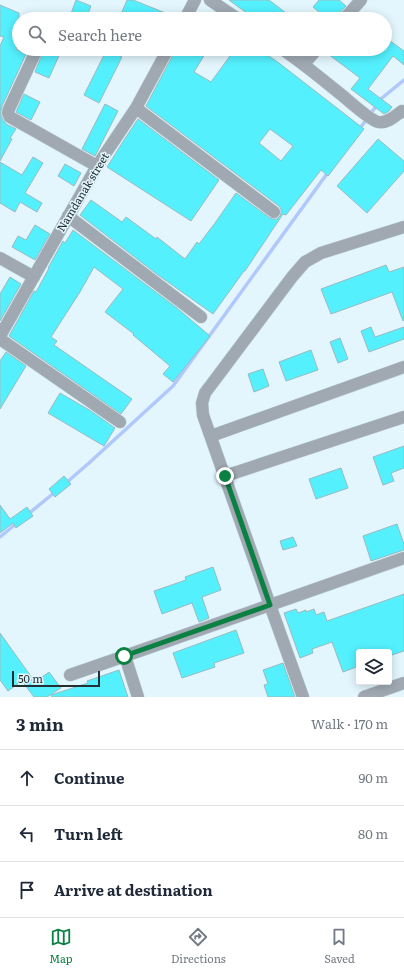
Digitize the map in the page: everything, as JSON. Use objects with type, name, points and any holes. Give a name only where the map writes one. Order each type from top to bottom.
[{"type":"street","points":[[189,12],[195,0]]},
{"type":"street","points":[[210,0],[228,12]]},
{"type":"street","points":[[350,12],[361,0]]},
{"type":"street","points":[[34,56],[9,109],[8,113],[10,117],[97,166]]},
{"type":"street","name":"Namdanak street","points":[[0,338],[97,166],[136,108],[164,56]]},
{"type":"street","points":[[292,56],[376,122],[389,120],[403,110]]},
{"type":"street","points":[[304,64],[311,56]]},
{"type":"street","points":[[136,108],[274,212]]},
{"type":"street","points":[[68,216],[202,317]]},
{"type":"street","points":[[303,697],[203,415],[202,403],[205,393],[292,277],[305,262],[321,253],[404,227]]},
{"type":"street","points":[[0,258],[34,277]]},
{"type":"street","points":[[0,338],[120,422]]},
{"type":"street","points":[[211,436],[404,367]]},
{"type":"street","points":[[225,476],[404,416]]},
{"type":"street","points":[[70,675],[404,558]]},
{"type":"street","points":[[124,656],[138,697]]},
{"type":"street","points":[[364,697],[404,683]]},
{"type":"building","points":[[76,0],[91,6],[89,12],[72,12]]},
{"type":"building","points":[[127,0],[133,0],[163,12],[122,12]]},
{"type":"building","points":[[229,0],[269,0],[285,12],[245,12]]},
{"type":"building","points":[[319,0],[339,0],[346,6],[340,12],[319,12],[313,7]]},
{"type":"building","points":[[0,5],[17,12],[12,12],[12,56],[25,56],[2,106],[1,116],[4,121],[6,124],[16,129],[10,138],[12,139],[0,161],[0,46],[4,37],[0,36]]},
{"type":"building","points":[[392,42],[404,51],[404,65],[393,56],[368,89],[392,107],[389,111],[384,114],[351,89],[360,78],[331,56],[392,56]]},
{"type":"building","points":[[41,56],[59,56],[49,78],[35,72]]},
{"type":"building","points":[[104,56],[122,57],[99,103],[84,95]]},
{"type":"building","points":[[172,56],[204,56],[194,72],[211,82],[230,56],[269,56],[364,129],[328,176],[321,170],[286,215],[283,214],[245,271],[213,314],[158,275],[80,215],[91,200],[122,222],[126,217],[156,239],[157,237],[185,259],[197,242],[199,244],[236,193],[273,219],[277,219],[280,216],[281,209],[146,106]],"holes":[[[270,129],[293,146],[281,161],[259,143]]]},
{"type":"building","points":[[24,94],[40,102],[31,120],[16,112]]},
{"type":"building","points":[[105,104],[118,111],[95,156],[82,149]]},
{"type":"building","points":[[138,119],[219,180],[191,221],[107,167]]},
{"type":"building","points":[[378,139],[404,161],[404,171],[367,213],[337,186]]},
{"type":"building","points":[[33,157],[43,163],[25,193],[42,203],[37,212],[20,202],[15,212],[0,203],[0,162],[22,175]]},
{"type":"building","points":[[65,164],[81,173],[74,186],[58,176]]},
{"type":"building","points":[[35,225],[50,234],[35,260],[12,247],[18,236],[26,240]]},
{"type":"building","points":[[73,230],[177,308],[210,336],[173,382],[163,374],[170,366],[133,335],[134,334],[105,312],[123,289],[94,267],[51,337],[57,341],[54,345],[132,399],[121,414],[9,336],[34,291],[36,292],[63,241],[65,243]]},
{"type":"building","points":[[386,265],[389,272],[404,267],[403,321],[392,292],[331,314],[321,289]]},
{"type":"building","points":[[10,277],[21,284],[0,321],[0,294]]},
{"type":"building","points":[[371,327],[375,337],[404,327],[404,339],[369,352],[361,331]]},
{"type":"building","points":[[340,338],[348,359],[338,363],[330,342]]},
{"type":"building","points":[[311,350],[318,370],[286,381],[279,362]]},
{"type":"building","points":[[6,352],[26,366],[0,409],[0,361]]},
{"type":"building","points":[[263,369],[269,386],[254,392],[248,374]]},
{"type":"building","points":[[60,393],[91,411],[115,428],[104,446],[48,413]]},
{"type":"building","points":[[404,446],[404,468],[391,473],[394,481],[383,485],[373,457]]},
{"type":"building","points":[[341,468],[348,488],[316,499],[309,479]]},
{"type":"building","points":[[64,476],[71,484],[55,497],[49,489]]},
{"type":"building","points":[[0,505],[10,519],[27,507],[33,516],[16,528],[13,523],[0,533]]},
{"type":"building","points":[[397,524],[404,544],[404,550],[371,561],[363,536]]},
{"type":"building","points":[[293,537],[297,546],[283,550],[280,541]]},
{"type":"building","points":[[213,567],[221,590],[202,597],[209,618],[199,622],[192,603],[162,614],[154,591],[186,580],[185,577]]},
{"type":"building","points":[[404,594],[404,651],[392,655],[392,649],[356,649],[356,667],[343,672],[332,642],[312,649],[313,653],[300,658],[284,613],[296,609],[298,613],[314,609],[316,615],[324,612],[327,621]]},
{"type":"building","points":[[236,630],[244,653],[214,663],[215,667],[182,678],[173,653]]},
{"type":"building","points":[[0,633],[35,682],[49,672],[61,688],[47,697],[34,697],[22,681],[8,691],[0,680]]},
{"type":"building","points":[[283,663],[295,697],[268,697],[264,685],[268,684],[263,670]]},
{"type":"building","points":[[119,670],[128,697],[52,697],[51,695],[88,683],[87,681]]},
{"type":"waterway","points":[[358,131],[382,98],[404,80]]},
{"type":"waterway","points":[[66,483],[173,386],[329,171]]},
{"type":"waterway","points":[[27,515],[55,492]]},
{"type":"waterway","points":[[0,537],[18,522]]},
{"type":"route","points":[[124,656],[270,605],[225,476]]}]
